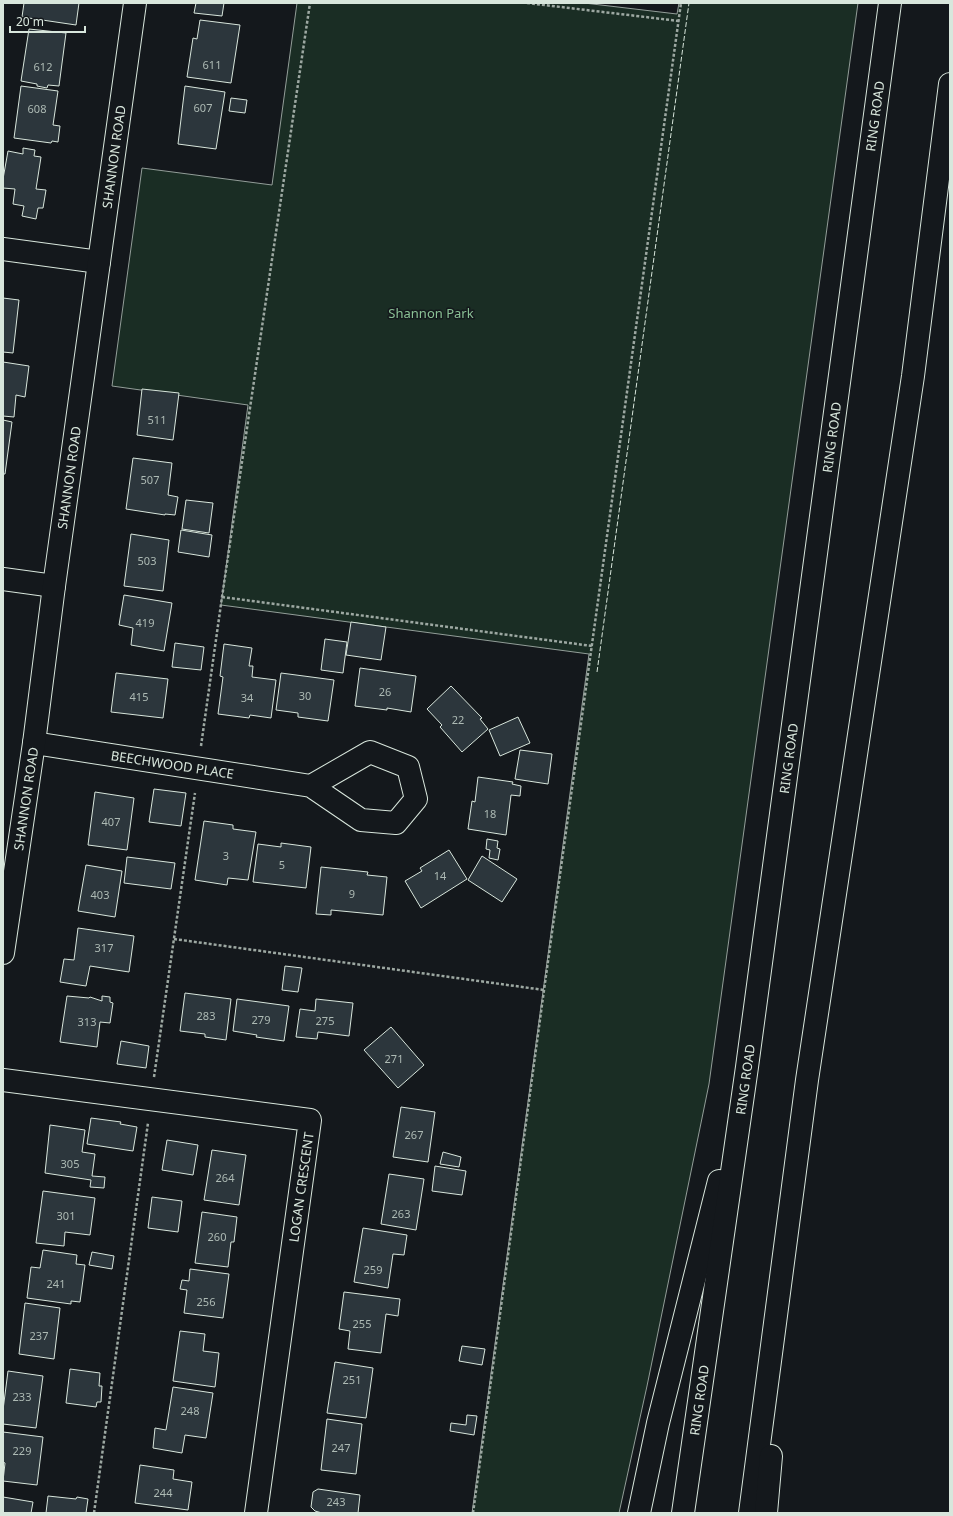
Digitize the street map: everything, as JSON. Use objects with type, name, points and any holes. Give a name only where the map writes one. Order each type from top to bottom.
[{"type":"main road","name":"SHANNON ROAD","points":[[3,953],[6,911],[34,743],[54,586],[135,3]]},
{"type":"main road","name":"RING ROAD","points":[[683,1513],[747,1067],[890,3]]},
{"type":"main road","points":[[750,1513],[807,1080],[913,376],[950,84]]},
{"type":"main road","points":[[3,248],[100,262]]},
{"type":"main road","points":[[3,579],[54,586]]},
{"type":"main road","name":"BEECHWOOD PLACE","points":[[34,743],[311,786]]},
{"type":"main road","points":[[639,1513],[658,1423],[747,1067]]},
{"type":"main road","name":"LOGAN CRESCENT","points":[[3,1080],[310,1120],[256,1513]]},
{"type":"main road","points":[[766,1513],[807,1080]]},
{"type":"path","points":[[527,3],[679,21]]},
{"type":"path","points":[[473,1513],[681,3]]},
{"type":"path","points":[[222,597],[592,646]]},
{"type":"path","points":[[174,940],[544,990]]},
{"type":"green space","name":"Shannon Park","points":[[297,3],[584,3],[677,14],[679,3],[858,3],[709,1084],[647,1386],[619,1513],[472,1513],[589,654],[221,605],[248,405],[112,386],[142,168],[272,185]]},
{"type":"building","points":[[24,3],[79,3],[76,25],[22,17]]},
{"type":"building","points":[[196,3],[224,3],[222,16],[194,13]]},
{"type":"building","points":[[200,20],[240,25],[231,83],[187,77],[193,38],[197,39]]},
{"type":"building","points":[[29,29],[66,33],[59,86],[48,85],[47,88],[37,86],[37,84],[21,81]]},
{"type":"building","points":[[21,86],[58,91],[53,125],[60,126],[58,142],[52,141],[51,143],[14,138]]},
{"type":"building","points":[[185,86],[225,92],[216,149],[178,144]]},
{"type":"building","points":[[231,98],[247,100],[245,113],[229,111]]},
{"type":"building","points":[[23,148],[35,150],[34,156],[41,157],[36,189],[46,190],[43,208],[38,208],[36,219],[22,216],[24,206],[13,204],[15,189],[3,188],[3,179],[8,151],[23,154]]},
{"type":"building","points":[[3,298],[19,300],[13,353],[3,352]]},
{"type":"building","points":[[3,362],[29,366],[25,397],[16,395],[14,417],[3,416]]},
{"type":"building","points":[[142,389],[179,393],[173,440],[137,435]]},
{"type":"building","points":[[3,420],[12,422],[5,474],[3,474]]},
{"type":"building","points":[[133,458],[172,463],[168,495],[178,497],[175,515],[165,515],[126,509]]},
{"type":"building","points":[[186,500],[213,503],[209,533],[182,529]]},
{"type":"building","points":[[181,530],[212,535],[209,557],[178,552]]},
{"type":"building","points":[[131,534],[169,540],[163,591],[124,586]]},
{"type":"building","points":[[124,595],[172,603],[164,651],[131,645],[133,628],[119,625]]},
{"type":"building","points":[[351,622],[386,627],[381,660],[346,655]]},
{"type":"building","points":[[325,639],[347,642],[343,673],[321,670]]},
{"type":"building","points":[[175,643],[204,647],[201,670],[172,667]]},
{"type":"building","points":[[224,644],[252,648],[249,666],[253,666],[252,677],[276,680],[271,718],[250,715],[249,718],[218,714],[223,677],[220,676]]},
{"type":"building","points":[[360,668],[416,676],[411,712],[387,708],[387,710],[355,706]]},
{"type":"building","points":[[116,673],[168,679],[163,718],[111,712]]},
{"type":"building","points":[[281,673],[334,680],[328,721],[298,717],[298,713],[276,710]]},
{"type":"building","points":[[451,686],[482,718],[480,719],[488,729],[462,752],[440,727],[442,725],[427,709]]},
{"type":"building","points":[[518,717],[530,743],[500,756],[489,730]]},
{"type":"building","points":[[520,750],[552,754],[548,784],[515,779]]},
{"type":"building","points":[[478,777],[513,782],[512,784],[521,786],[520,796],[511,795],[506,835],[468,829],[472,801],[475,802]]},
{"type":"building","points":[[154,789],[186,793],[181,826],[149,822]]},
{"type":"building","points":[[95,792],[134,798],[127,850],[88,845]]},
{"type":"building","points":[[204,821],[233,825],[233,829],[256,832],[248,880],[228,878],[227,885],[195,880]]},
{"type":"building","points":[[487,839],[498,841],[497,848],[500,849],[498,860],[489,858],[490,850],[486,849]]},
{"type":"building","points":[[281,843],[311,847],[306,888],[253,882],[258,844],[281,847]]},
{"type":"building","points":[[449,850],[467,879],[421,908],[405,881],[422,871],[420,868]]},
{"type":"building","points":[[482,856],[517,879],[502,902],[468,880]]},
{"type":"building","points":[[127,857],[175,863],[171,889],[124,883]]},
{"type":"building","points":[[86,865],[122,871],[115,917],[78,911]]},
{"type":"building","points":[[321,867],[368,872],[367,875],[387,877],[383,915],[331,910],[331,915],[316,914]]},
{"type":"building","points":[[78,928],[134,936],[129,972],[90,966],[86,986],[60,982],[64,959],[74,960]]},
{"type":"building","points":[[285,966],[302,968],[298,992],[282,990]]},
{"type":"building","points":[[185,993],[231,999],[226,1040],[205,1037],[205,1034],[180,1031]]},
{"type":"building","points":[[67,996],[90,997],[102,1001],[102,996],[110,997],[110,1002],[113,1003],[110,1023],[100,1022],[97,1047],[60,1042]]},
{"type":"building","points":[[237,999],[289,1006],[284,1041],[256,1037],[257,1035],[233,1031]]},
{"type":"building","points":[[316,999],[353,1003],[349,1036],[318,1032],[317,1039],[296,1037],[300,1009],[315,1011]]},
{"type":"building","points":[[391,1027],[424,1065],[398,1088],[364,1050]]},
{"type":"building","points":[[121,1041],[149,1046],[146,1068],[117,1064]]},
{"type":"building","points":[[401,1107],[435,1112],[428,1162],[393,1157]]},
{"type":"building","points":[[91,1118],[121,1122],[120,1124],[137,1127],[133,1151],[87,1144]]},
{"type":"building","points":[[50,1125],[85,1130],[82,1152],[95,1154],[92,1176],[105,1177],[104,1188],[90,1187],[91,1180],[45,1173]]},
{"type":"building","points":[[167,1140],[198,1145],[193,1175],[162,1170]]},
{"type":"building","points":[[212,1150],[246,1155],[239,1205],[204,1200]]},
{"type":"building","points":[[443,1152],[461,1157],[459,1167],[440,1164]]},
{"type":"building","points":[[435,1166],[466,1171],[462,1195],[432,1191]]},
{"type":"building","points":[[389,1174],[424,1179],[416,1230],[381,1224]]},
{"type":"building","points":[[43,1191],[95,1198],[90,1235],[65,1232],[64,1246],[36,1243]]},
{"type":"building","points":[[152,1197],[182,1201],[178,1232],[148,1228]]},
{"type":"building","points":[[202,1212],[237,1217],[234,1242],[231,1242],[228,1267],[195,1263]]},
{"type":"building","points":[[363,1228],[407,1235],[404,1255],[393,1254],[388,1288],[354,1282]]},
{"type":"building","points":[[43,1250],[77,1255],[76,1264],[85,1265],[80,1302],[71,1301],[71,1304],[27,1298],[31,1267],[40,1268]]},
{"type":"building","points":[[92,1252],[114,1256],[112,1269],[89,1265]]},
{"type":"building","points":[[190,1269],[229,1274],[223,1318],[184,1313],[187,1290],[180,1289],[182,1280],[189,1281]]},
{"type":"building","points":[[344,1292],[400,1299],[398,1316],[386,1314],[381,1353],[348,1349],[350,1331],[339,1329]]},
{"type":"building","points":[[25,1303],[60,1308],[54,1359],[19,1354]]},
{"type":"building","points":[[180,1331],[205,1334],[203,1351],[219,1353],[215,1387],[173,1381]]},
{"type":"building","points":[[462,1346],[485,1349],[482,1365],[459,1361]]},
{"type":"building","points":[[335,1362],[373,1368],[366,1418],[327,1413]]},
{"type":"building","points":[[70,1369],[100,1373],[99,1386],[102,1386],[101,1402],[97,1402],[96,1407],[66,1403]]},
{"type":"building","points":[[8,1371],[43,1376],[36,1428],[3,1424],[3,1410]]},
{"type":"building","points":[[173,1387],[213,1393],[206,1438],[185,1435],[182,1453],[153,1448],[155,1428],[166,1430]]},
{"type":"building","points":[[467,1415],[477,1416],[474,1435],[450,1431],[451,1423],[466,1425]]},
{"type":"building","points":[[327,1419],[362,1424],[356,1474],[321,1470]]},
{"type":"building","points":[[3,1432],[43,1437],[37,1485],[3,1481],[5,1463],[3,1462]]},
{"type":"building","points":[[140,1465],[174,1470],[173,1479],[192,1482],[188,1510],[135,1503]]},
{"type":"building","points":[[318,1489],[360,1495],[358,1513],[322,1513],[315,1511],[311,1507],[313,1492]]},
{"type":"building","points":[[48,1496],[88,1499],[86,1513],[46,1513]]},
{"type":"building","points":[[3,1497],[33,1502],[31,1513],[3,1513]]},
{"type":"fence","points":[[597,672],[689,3]]}]
